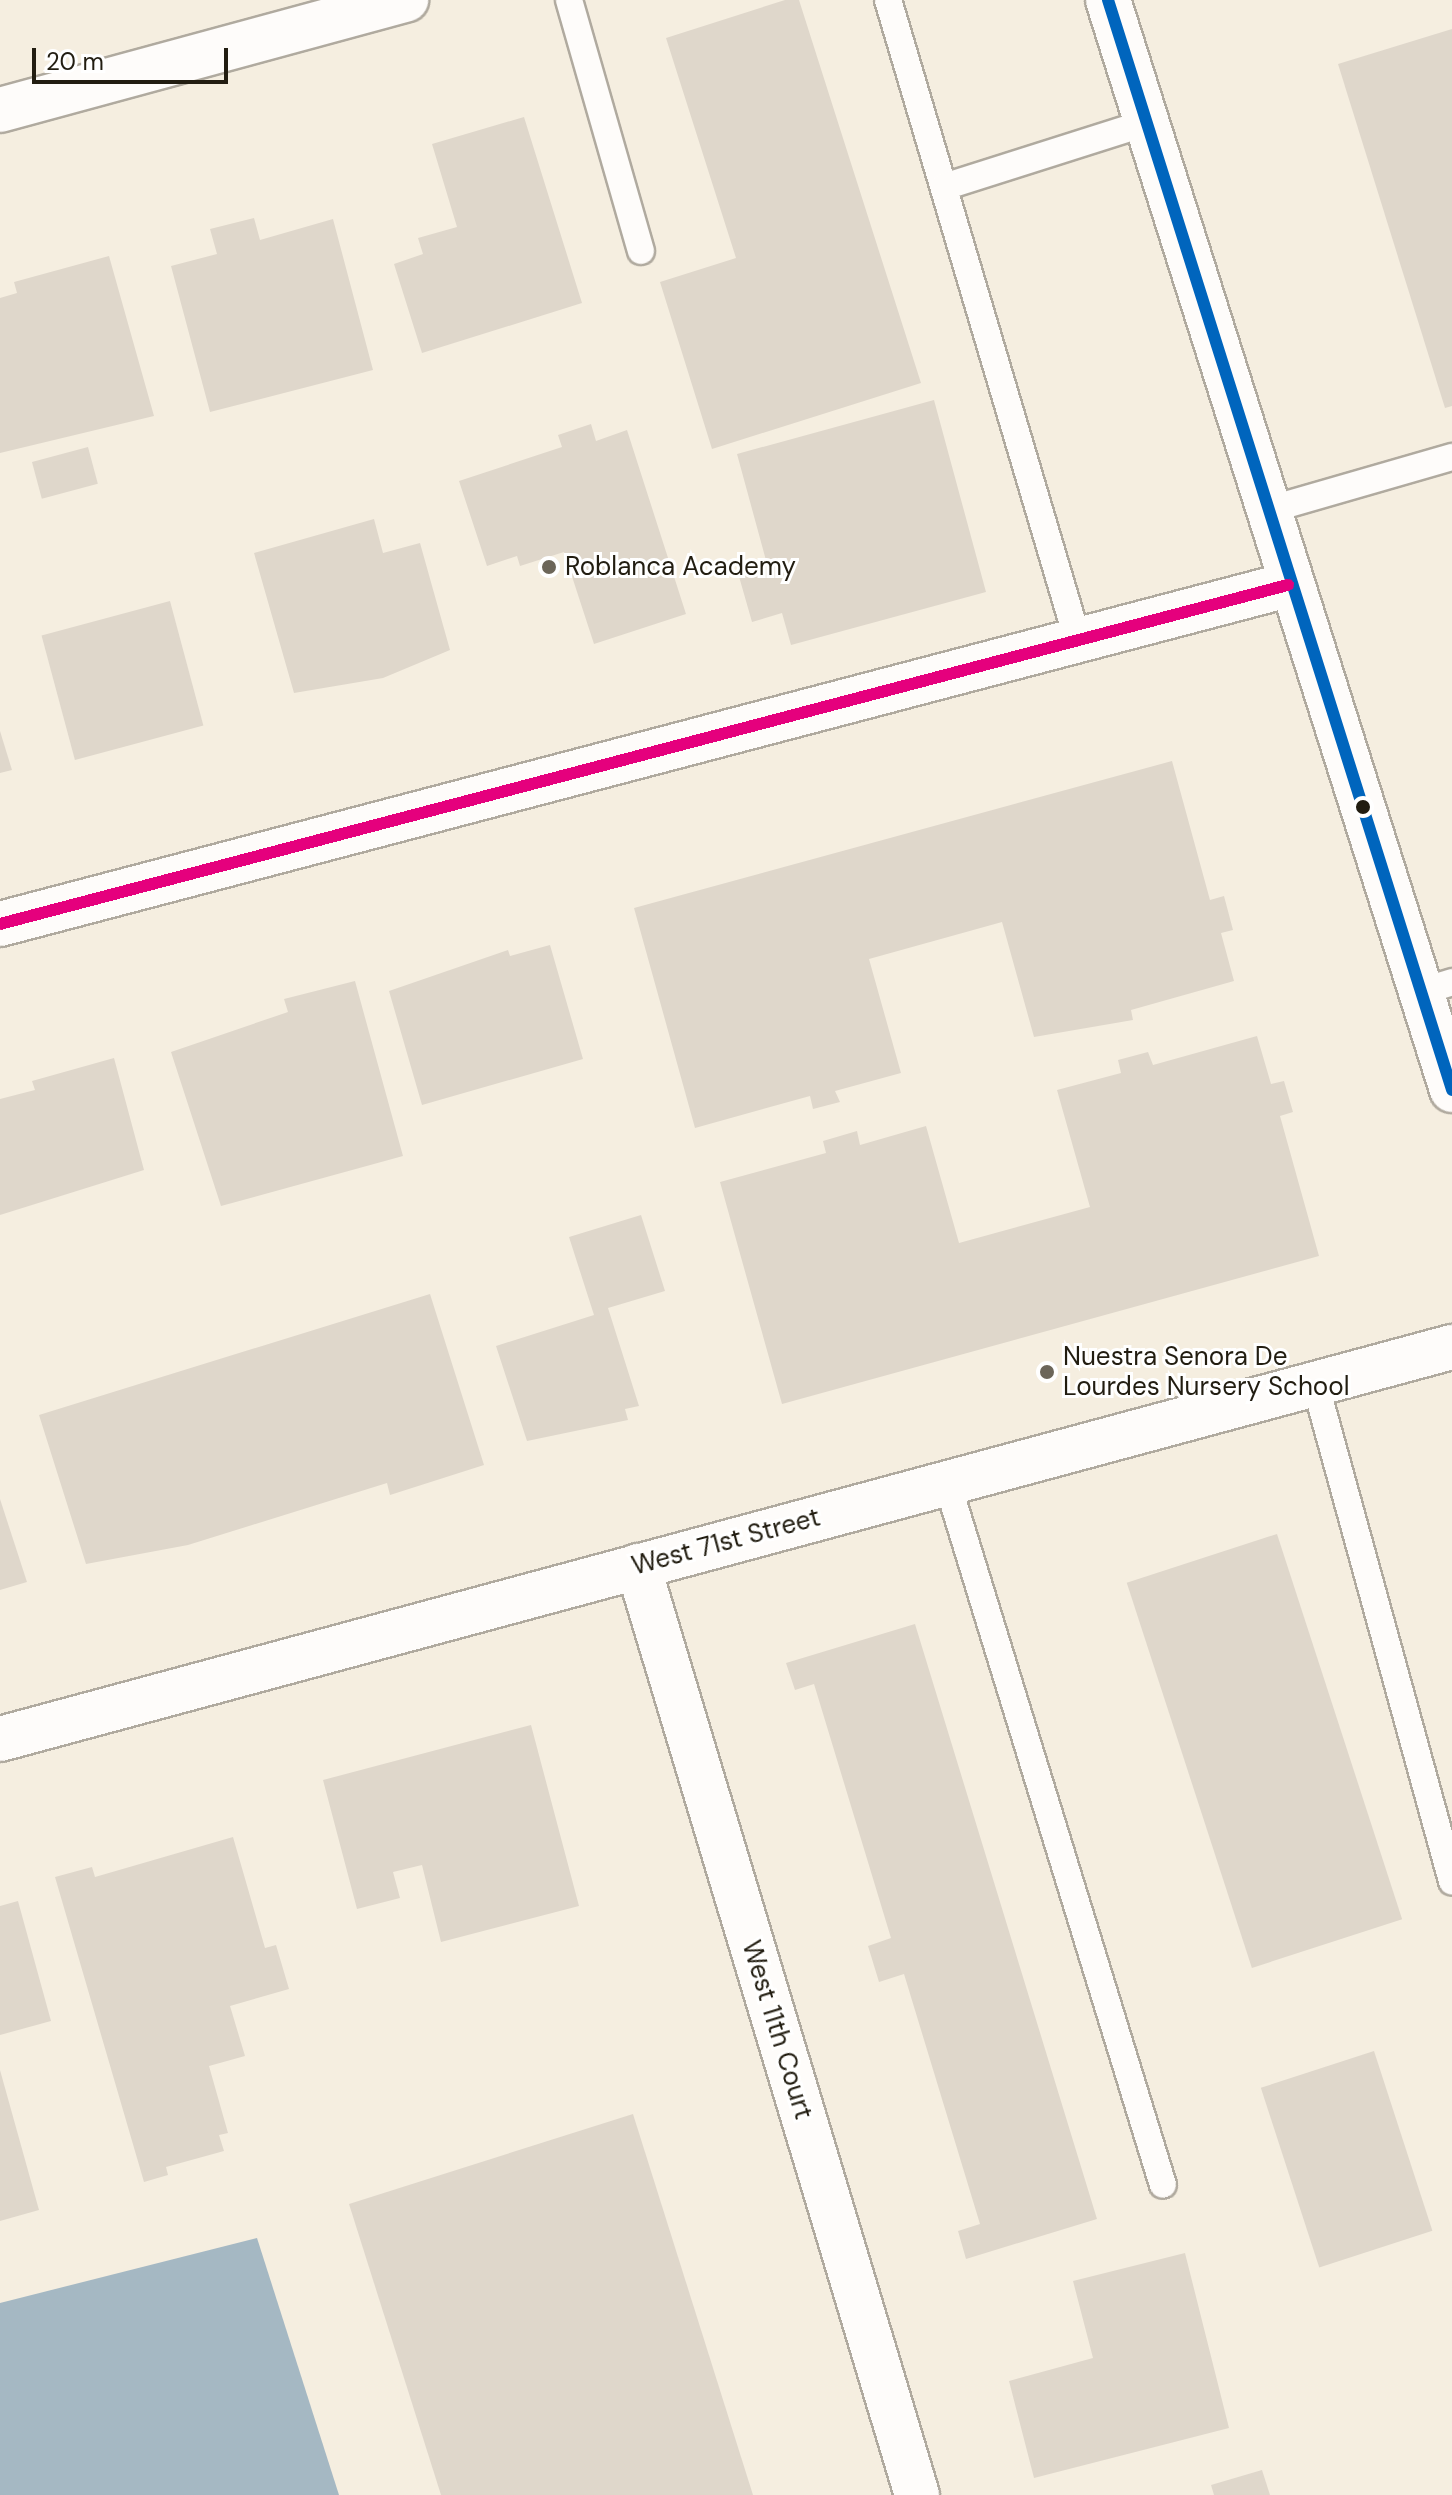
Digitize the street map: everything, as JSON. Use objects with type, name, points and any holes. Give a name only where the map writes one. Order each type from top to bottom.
[{"type":"street","points":[[0,110],[406,0]]},
{"type":"street","points":[[1108,0],[1288,585],[1436,987],[1452,1090]]},
{"type":"street","points":[[0,924],[1288,585]]},
{"type":"street","name":"West 71st Street","points":[[0,1739],[1452,1347]]},
{"type":"street","name":"West 11th Court","points":[[638,1566],[917,2495]]},
{"type":"lane","points":[[569,0],[641,251]]},
{"type":"lane","points":[[888,0],[1078,641]]},
{"type":"lane","points":[[944,187],[1146,123]]},
{"type":"lane","points":[[1265,511],[1452,457]]},
{"type":"lane","points":[[1315,1383],[1452,1881]]},
{"type":"lane","points":[[947,1482],[1163,2185]]},
{"type":"water","points":[[257,2238],[339,2495],[0,2495],[0,2303]]},
{"type":"building","points":[[785,0],[799,0],[921,383],[712,449],[660,282],[736,258],[666,38]]},
{"type":"building","points":[[1452,29],[1452,406],[1445,408],[1338,64]]},
{"type":"building","points":[[524,117],[582,303],[422,353],[394,264],[423,254],[418,238],[457,227],[432,144]]},
{"type":"building","points":[[254,218],[260,240],[333,219],[373,370],[210,412],[171,266],[217,254],[210,229]]},
{"type":"building","points":[[109,256],[154,416],[0,453],[0,298],[17,293],[14,282]]},
{"type":"building","points":[[934,400],[986,592],[791,645],[782,613],[752,622],[738,573],[767,564],[737,454]]},
{"type":"building","points":[[591,424],[596,441],[627,430],[686,614],[594,644],[564,552],[520,566],[517,556],[487,566],[459,481],[562,447],[558,435]]},
{"type":"building","points":[[88,447],[98,484],[42,499],[32,462]]},
{"type":"building","points":[[374,519],[383,553],[420,543],[450,650],[383,678],[294,693],[254,553]]},
{"type":"building","points":[[170,601],[203,726],[75,760],[42,635]]},
{"type":"building","points":[[0,731],[12,770],[0,773]]},
{"type":"building","points":[[1172,761],[1210,900],[1224,896],[1233,930],[1221,933],[1234,981],[1131,1010],[1133,1020],[1034,1037],[1002,922],[869,959],[901,1073],[835,1091],[840,1102],[813,1109],[810,1096],[695,1128],[634,908]]},
{"type":"building","points":[[550,945],[583,1059],[422,1105],[389,991],[508,950],[510,956]]},
{"type":"building","points":[[355,981],[403,1156],[221,1206],[171,1052],[288,1012],[284,999]]},
{"type":"building","points":[[1257,1036],[1271,1084],[1284,1081],[1293,1112],[1280,1116],[1319,1256],[782,1404],[720,1182],[826,1153],[823,1141],[857,1131],[860,1145],[926,1126],[959,1243],[1090,1207],[1057,1090],[1121,1073],[1118,1060],[1148,1052],[1153,1065]]},
{"type":"building","points":[[114,1058],[144,1170],[0,1215],[0,1099],[35,1090],[32,1081]]},
{"type":"building","points":[[641,1215],[665,1291],[608,1308],[639,1406],[625,1409],[628,1420],[527,1441],[496,1346],[594,1315],[569,1237]]},
{"type":"building","points":[[430,1294],[484,1465],[390,1495],[387,1483],[188,1545],[86,1564],[39,1415]]},
{"type":"building","points":[[0,1499],[27,1582],[0,1590]]},
{"type":"building","points":[[1277,1534],[1402,1919],[1252,1968],[1127,1583]]},
{"type":"building","points":[[915,1624],[1097,2219],[966,2259],[958,2231],[980,2224],[904,1974],[879,1982],[868,1946],[891,1938],[814,1684],[795,1690],[786,1663]]},
{"type":"building","points":[[531,1725],[579,1906],[441,1942],[422,1865],[393,1872],[400,1898],[357,1909],[323,1780]]},
{"type":"building","points":[[233,1837],[265,1948],[276,1945],[289,1989],[230,2006],[245,2056],[209,2066],[228,2133],[219,2135],[224,2151],[166,2167],[168,2175],[144,2182],[55,1877],[92,1867],[95,1877]]},
{"type":"building","points":[[18,1901],[51,2021],[0,2035],[0,1906]]},
{"type":"building","points":[[1374,2051],[1432,2231],[1319,2268],[1261,2088]]},
{"type":"building","points":[[0,2070],[39,2210],[0,2221]]},
{"type":"building","points":[[633,2114],[753,2495],[441,2495],[349,2204]]},
{"type":"building","points":[[1185,2253],[1229,2428],[1034,2478],[1009,2381],[1093,2358],[1073,2281]]},
{"type":"building","points":[[1262,2470],[1270,2495],[1214,2495],[1211,2485]]},
{"type":"transit line","points":[[1108,0],[1452,1090]]},
{"type":"transit line","points":[[0,924],[1288,585]]},
{"type":"place","name":"Roblanca Academy","points":[[549,567]]},
{"type":"place","name":"Nuestra Senora De Lourdes Nursery School","points":[[1047,1372]]}]
